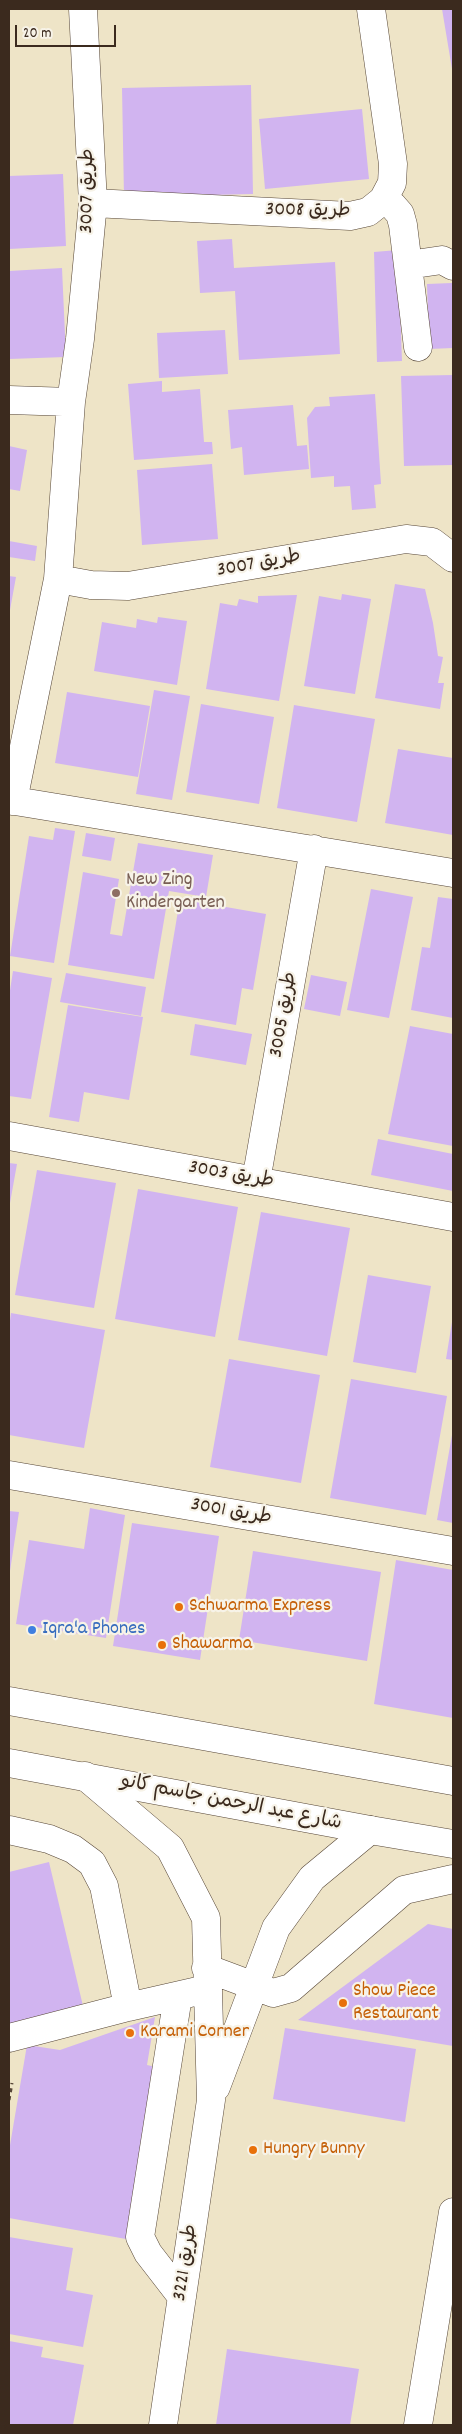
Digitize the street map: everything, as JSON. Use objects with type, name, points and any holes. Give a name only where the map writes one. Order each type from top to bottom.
[{"type":"street","name":"طريق 3007","points":[[11,800],[58,579],[71,402],[80,339],[93,203],[83,9]]},
{"type":"street","points":[[371,9],[393,164],[392,183],[383,200],[393,206],[400,214],[418,346]]},
{"type":"street","name":"طريق 3008","points":[[93,203],[350,216],[368,212],[383,200]]},
{"type":"street","points":[[408,265],[442,260],[453,266]]},
{"type":"street","points":[[9,400],[71,402]]},
{"type":"street","name":"طريق 3007","points":[[58,579],[91,585],[128,586],[406,539],[432,542],[453,558]]},
{"type":"street","points":[[11,800],[453,873]]},
{"type":"street","name":"طريق 3005","points":[[256,1181],[314,850]]},
{"type":"street","name":"طريق 3003","points":[[9,1136],[453,1216]]},
{"type":"street","name":"طريق 3001","points":[[9,1475],[453,1550]]},
{"type":"street","points":[[9,1701],[453,1781]]},
{"type":"street","name":"شارع عبد الرحمن جاسم كانو","points":[[9,1763],[453,1844]]},
{"type":"street","points":[[85,1776],[170,1848],[206,1918],[211,2100]]},
{"type":"street","points":[[9,1830],[49,1839],[73,1849],[92,1863],[104,1886],[128,2007]]},
{"type":"street","points":[[211,2100],[276,1928],[312,1878],[370,1830]]},
{"type":"street","points":[[9,2038],[178,1996],[207,1979],[253,1987],[273,1993],[291,1988],[404,1890],[453,1879]]},
{"type":"street","points":[[178,1996],[140,2237],[148,2253],[182,2297]]},
{"type":"street","name":"طريق 3221","points":[[162,2425],[211,2100]]},
{"type":"street","points":[[418,2425],[453,2212]]},
{"type":"path","points":[[9,2100],[12,2082]]},
{"type":"building","points":[[442,9],[453,9],[453,69],[452,69]]},
{"type":"building","points":[[251,85],[253,194],[124,197],[122,88]]},
{"type":"building","points":[[362,109],[369,179],[265,189],[259,119]]},
{"type":"building","points":[[63,174],[66,246],[9,249],[9,176]]},
{"type":"building","points":[[232,239],[234,268],[335,262],[340,354],[239,360],[235,291],[200,293],[197,241]]},
{"type":"building","points":[[398,250],[402,361],[377,362],[374,252]]},
{"type":"building","points":[[62,268],[66,357],[9,359],[9,271]]},
{"type":"building","points":[[452,283],[453,348],[429,349],[427,284]]},
{"type":"building","points":[[225,330],[228,374],[159,378],[157,333]]},
{"type":"building","points":[[453,375],[453,465],[404,466],[401,376]]},
{"type":"building","points":[[162,381],[162,392],[200,389],[204,442],[212,442],[213,454],[134,460],[128,384]]},
{"type":"building","points":[[375,394],[381,484],[374,485],[376,508],[352,510],[350,486],[334,487],[334,476],[311,478],[307,418],[315,407],[330,406],[329,397]]},
{"type":"building","points":[[293,405],[297,446],[307,445],[309,469],[244,475],[242,447],[231,449],[228,410]]},
{"type":"building","points":[[9,446],[27,450],[20,491],[9,489]]},
{"type":"building","points":[[212,464],[218,539],[142,545],[137,470]]},
{"type":"building","points":[[9,541],[37,546],[35,561],[9,557]]},
{"type":"building","points":[[9,576],[16,577],[10,610],[9,609]]},
{"type":"building","points":[[395,584],[425,589],[438,656],[443,657],[438,683],[444,683],[440,709],[375,698]]},
{"type":"building","points":[[342,594],[371,599],[355,694],[304,686],[319,596],[341,600]]},
{"type":"building","points":[[297,595],[279,701],[206,689],[220,603],[237,606],[239,599],[258,603],[258,596]]},
{"type":"building","points":[[158,617],[187,621],[177,685],[94,671],[102,622],[136,628],[137,619],[157,623]]},
{"type":"building","points":[[154,690],[190,696],[172,800],[136,794]]},
{"type":"building","points":[[67,692],[150,706],[138,777],[55,763]]},
{"type":"building","points":[[201,704],[274,717],[259,804],[186,792]]},
{"type":"building","points":[[294,705],[375,719],[357,822],[277,808]]},
{"type":"building","points":[[398,749],[453,758],[453,835],[385,823]]},
{"type":"building","points":[[55,828],[75,831],[54,963],[10,956],[29,836],[53,840]]},
{"type":"building","points":[[86,833],[115,838],[111,861],[82,856]]},
{"type":"building","points":[[138,843],[213,855],[206,897],[169,891],[154,979],[68,965],[83,872],[119,879],[110,934],[122,936]]},
{"type":"building","points":[[371,889],[413,897],[389,1018],[347,1010]]},
{"type":"building","points":[[438,897],[453,899],[453,1018],[411,1010],[422,947],[430,948]]},
{"type":"building","points":[[180,899],[266,914],[253,990],[242,988],[236,1025],[161,1012]]},
{"type":"building","points":[[13,971],[52,978],[31,1099],[9,1096],[9,997]]},
{"type":"building","points":[[66,973],[146,987],[141,1016],[60,1002]]},
{"type":"building","points":[[311,975],[347,982],[340,1016],[304,1009]]},
{"type":"building","points":[[68,1005],[143,1017],[129,1100],[84,1092],[79,1122],[49,1117]]},
{"type":"building","points":[[195,1024],[252,1034],[246,1065],[190,1055]]},
{"type":"building","points":[[410,1026],[453,1034],[453,1146],[388,1134]]},
{"type":"building","points":[[378,1139],[453,1154],[453,1191],[371,1175]]},
{"type":"building","points":[[9,1163],[17,1164],[10,1203],[9,1203]]},
{"type":"building","points":[[37,1170],[116,1183],[94,1308],[15,1295]]},
{"type":"building","points":[[138,1189],[238,1207],[215,1337],[115,1319]]},
{"type":"building","points":[[261,1212],[350,1228],[327,1356],[238,1340]]},
{"type":"building","points":[[368,1275],[431,1286],[416,1373],[353,1362]]},
{"type":"building","points":[[11,1313],[105,1330],[84,1448],[9,1435],[9,1328]]},
{"type":"building","points":[[453,1323],[453,1360],[446,1359]]},
{"type":"building","points":[[229,1359],[320,1375],[301,1483],[210,1467]]},
{"type":"building","points":[[351,1379],[447,1396],[426,1515],[330,1498]]},
{"type":"building","points":[[453,1435],[453,1523],[437,1520]]},
{"type":"building","points":[[90,1508],[125,1515],[106,1638],[16,1624],[29,1540],[84,1549]]},
{"type":"building","points":[[9,1511],[19,1512],[10,1571],[9,1571]]},
{"type":"building","points":[[132,1523],[219,1536],[200,1660],[113,1646]]},
{"type":"building","points":[[253,1551],[381,1572],[367,1661],[239,1640]]},
{"type":"building","points":[[396,1560],[453,1570],[453,1718],[374,1704]]},
{"type":"building","points":[[49,1862],[83,2006],[9,2024],[9,1872]]},
{"type":"building","points":[[428,1924],[453,1929],[453,2046],[298,2020]]},
{"type":"building","points":[[155,2017],[147,2065],[156,2067],[126,2239],[9,2218],[9,2151],[27,2045],[60,2050]]},
{"type":"building","points":[[285,2028],[416,2049],[405,2122],[273,2099]]},
{"type":"building","points":[[9,2237],[73,2248],[66,2290],[93,2295],[83,2347],[9,2334]]},
{"type":"building","points":[[9,2341],[43,2347],[41,2357],[84,2365],[73,2425],[9,2425]]},
{"type":"building","points":[[227,2349],[359,2369],[350,2425],[216,2425]]},
{"type":"place","name":"New Zing Kindergarten","points":[[116,893]]},
{"type":"place","name":"Schwarma Express","points":[[179,1607]]},
{"type":"place","name":"Iqra'a Phones","points":[[32,1630]]},
{"type":"place","name":"Shawarma","points":[[162,1645]]},
{"type":"place","name":"Show Piece Restaurant","points":[[343,2003]]},
{"type":"place","name":"Karami Corner","points":[[130,2033]]},
{"type":"place","name":"Hungry Bunny","points":[[253,2150]]}]
